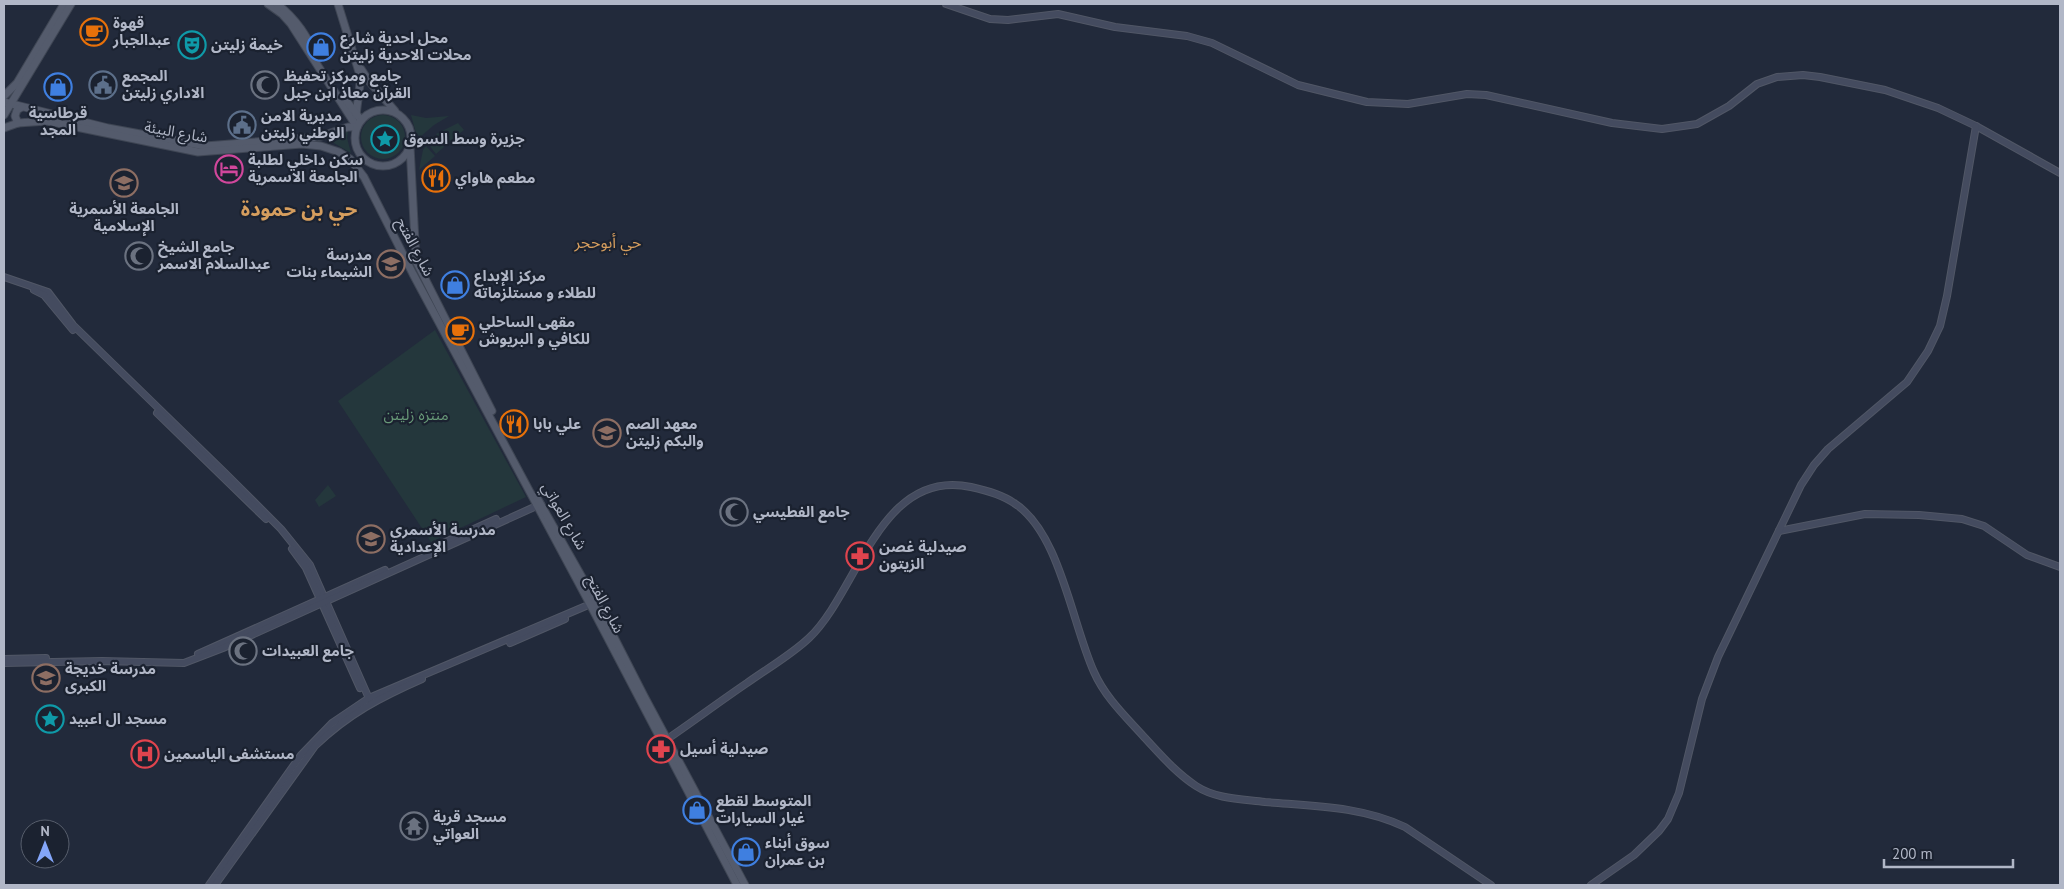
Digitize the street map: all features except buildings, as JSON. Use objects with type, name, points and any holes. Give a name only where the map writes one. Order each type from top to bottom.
[{"type":"main road","points":[[4,96],[17,83],[64,4]]},
{"type":"main road","points":[[4,115],[8,103],[71,4]]},
{"type":"main road","points":[[268,4],[282,14],[291,24],[358,125]]},
{"type":"main road","points":[[277,4],[297,22],[309,39],[329,79],[356,113]]},
{"type":"main road","points":[[338,4],[359,72],[360,84],[356,113],[358,125],[355,139],[363,158],[364,177]]},
{"type":"main road","points":[[342,4],[360,68],[383,98],[408,124],[411,131],[410,146],[401,160],[394,164],[377,165],[363,158],[350,159]]},
{"type":"main road","name":"شارع البيئة","points":[[8,103],[198,152],[302,144],[321,146],[339,152],[350,159],[364,177]]},
{"type":"main road","points":[[18,123],[15,116],[17,110],[22,107]]},
{"type":"main road","points":[[358,125],[374,111],[381,110],[397,113]]},
{"type":"main road","name":"شارع البيئة","points":[[4,128],[18,123],[46,121],[213,146],[319,137],[358,125]]},
{"type":"main road","name":"شارع العواتي","points":[[410,146],[413,235],[415,255],[419,269],[538,503],[665,741],[745,885]]},
{"type":"main road","name":"شارع الفتح","points":[[364,177],[413,274],[538,503]]},
{"type":"main road","points":[[665,741],[737,885]]},
{"type":"street","points":[[946,4],[990,20],[1008,20],[1058,14],[1115,27],[1187,36],[1212,43],[1298,85],[1367,102],[1408,104],[1467,94],[1486,95],[1612,123],[1662,129],[1697,124],[1714,116],[1764,81],[1777,76],[1803,75],[1843,81],[1885,90],[1938,108],[1976,126],[2060,173]]},
{"type":"street","points":[[1591,885],[1634,855],[1659,831],[1668,819],[1679,793],[1702,699],[1718,657],[1801,485],[1814,465],[1828,449],[1907,382],[1928,351],[1940,326],[1947,296],[1976,126]]},
{"type":"street","points":[[4,279],[48,292],[73,325],[281,529],[310,565],[323,601],[368,701]]},
{"type":"street","points":[[665,741],[794,650],[818,628],[874,536],[902,505],[926,491],[940,486],[963,485],[988,490],[1014,503],[1034,521],[1049,547],[1087,655],[1102,687],[1115,705],[1180,775],[1198,788],[1226,798],[1341,809],[1383,817],[1405,827],[1491,885]]},
{"type":"street","points":[[4,663],[184,663],[223,648],[538,503]]},
{"type":"street","points":[[1779,531],[1865,514],[1919,515],[1962,519],[1984,526],[2028,555],[2060,567]]},
{"type":"street","points":[[4,659],[183,659],[323,601]]},
{"type":"street","points":[[209,885],[308,747],[332,723],[368,701],[594,605]]},
{"type":"street","points":[[215,885],[315,746],[335,727],[368,701]]},
{"type":"shaded area","name":"مستشفى الياسمين","points":[[144,743],[155,757],[146,764],[135,750]]},
{"type":"green space","points":[[379,115],[387,115],[399,121],[405,137],[399,153],[387,159],[379,159],[367,153],[361,141],[361,133],[367,121]]},
{"type":"green space","points":[[411,115],[426,118],[449,116],[434,125],[420,137],[416,133]]},
{"type":"green space","points":[[458,123],[464,130],[445,145],[436,134]]},
{"type":"green space","points":[[347,130],[347,138],[351,153],[327,139]]},
{"type":"green space","points":[[434,136],[444,147],[436,154],[428,144]]},
{"type":"green space","points":[[426,146],[435,156],[419,170],[423,150]]},
{"type":"green space","name":"منتزه زليتن","points":[[435,330],[526,497],[431,542],[338,401]]},
{"type":"green space","points":[[328,485],[336,496],[319,507],[315,500]]},
{"type":"place","name":"قهوة عبدالجبار","points":[[94,32]]},
{"type":"place","name":"خيمة زليتن","points":[[192,45]]},
{"type":"place","name":"محل احدية شارع محلات الاحدية زليتن","points":[[321,47]]},
{"type":"place","name":"المجمع الاداري زليتن","points":[[103,85]]},
{"type":"place","name":"جامع ومركز تحفيظ القرآن معاذ ابن جبل","points":[[265,85]]},
{"type":"place","name":"قرطاسية المجد","points":[[58,87]]},
{"type":"place","name":"مديرية الامن الوطني زليتن","points":[[242,125]]},
{"type":"place","name":"جزيرة وسط السوق","points":[[385,139]]},
{"type":"place","name":"سكن داخلي لطلبة الجامعة اﻻسمرية","points":[[229,169]]},
{"type":"place","name":"مطعم هاواي","points":[[436,178]]},
{"type":"place","name":"الجامعة الأسمرية الإسلامية","points":[[124,183]]},
{"type":"place","name":"جامع الشيخ عبدالسلام الاسمر","points":[[139,256]]},
{"type":"place","name":"مدرسة الشيماء بنات","points":[[391,264]]},
{"type":"place","name":"مركز الإبداع للطلاء و مستلزماته","points":[[455,285]]},
{"type":"place","name":"مقهى الساحلي للكافي و البريوش","points":[[460,331]]},
{"type":"place","name":"علي بابا","points":[[514,424]]},
{"type":"place","name":"معهد الصم والبكم زليتن","points":[[607,433]]},
{"type":"place","name":"جامع الفطيسي","points":[[734,512]]},
{"type":"place","name":"مدرسة الأسمري الإعدادية","points":[[371,539]]},
{"type":"place","name":"صيدلية غصن الزيتون","points":[[860,556]]},
{"type":"place","name":"جامع العبيدات","points":[[243,651]]},
{"type":"place","name":"مدرسة خديجة الكبرى","points":[[46,678]]},
{"type":"place","name":"مسجد ال اعبيد","points":[[50,719]]},
{"type":"place","name":"صيدلية أسيل","points":[[661,749]]},
{"type":"place","name":"مستشفى الياسمين","points":[[145,754]]},
{"type":"place","name":"المتوسط لقطع غيار السيارات","points":[[697,810]]},
{"type":"place","name":"مسجد قرية العواتي","points":[[414,826]]},
{"type":"place","name":"سوق أبناء بن عمران","points":[[746,852]]},
{"type":"district","name":"حي بن حمودة","points":[[299,209]]},
{"type":"district","name":"حي أبوحجر","points":[[608,242]]}]
